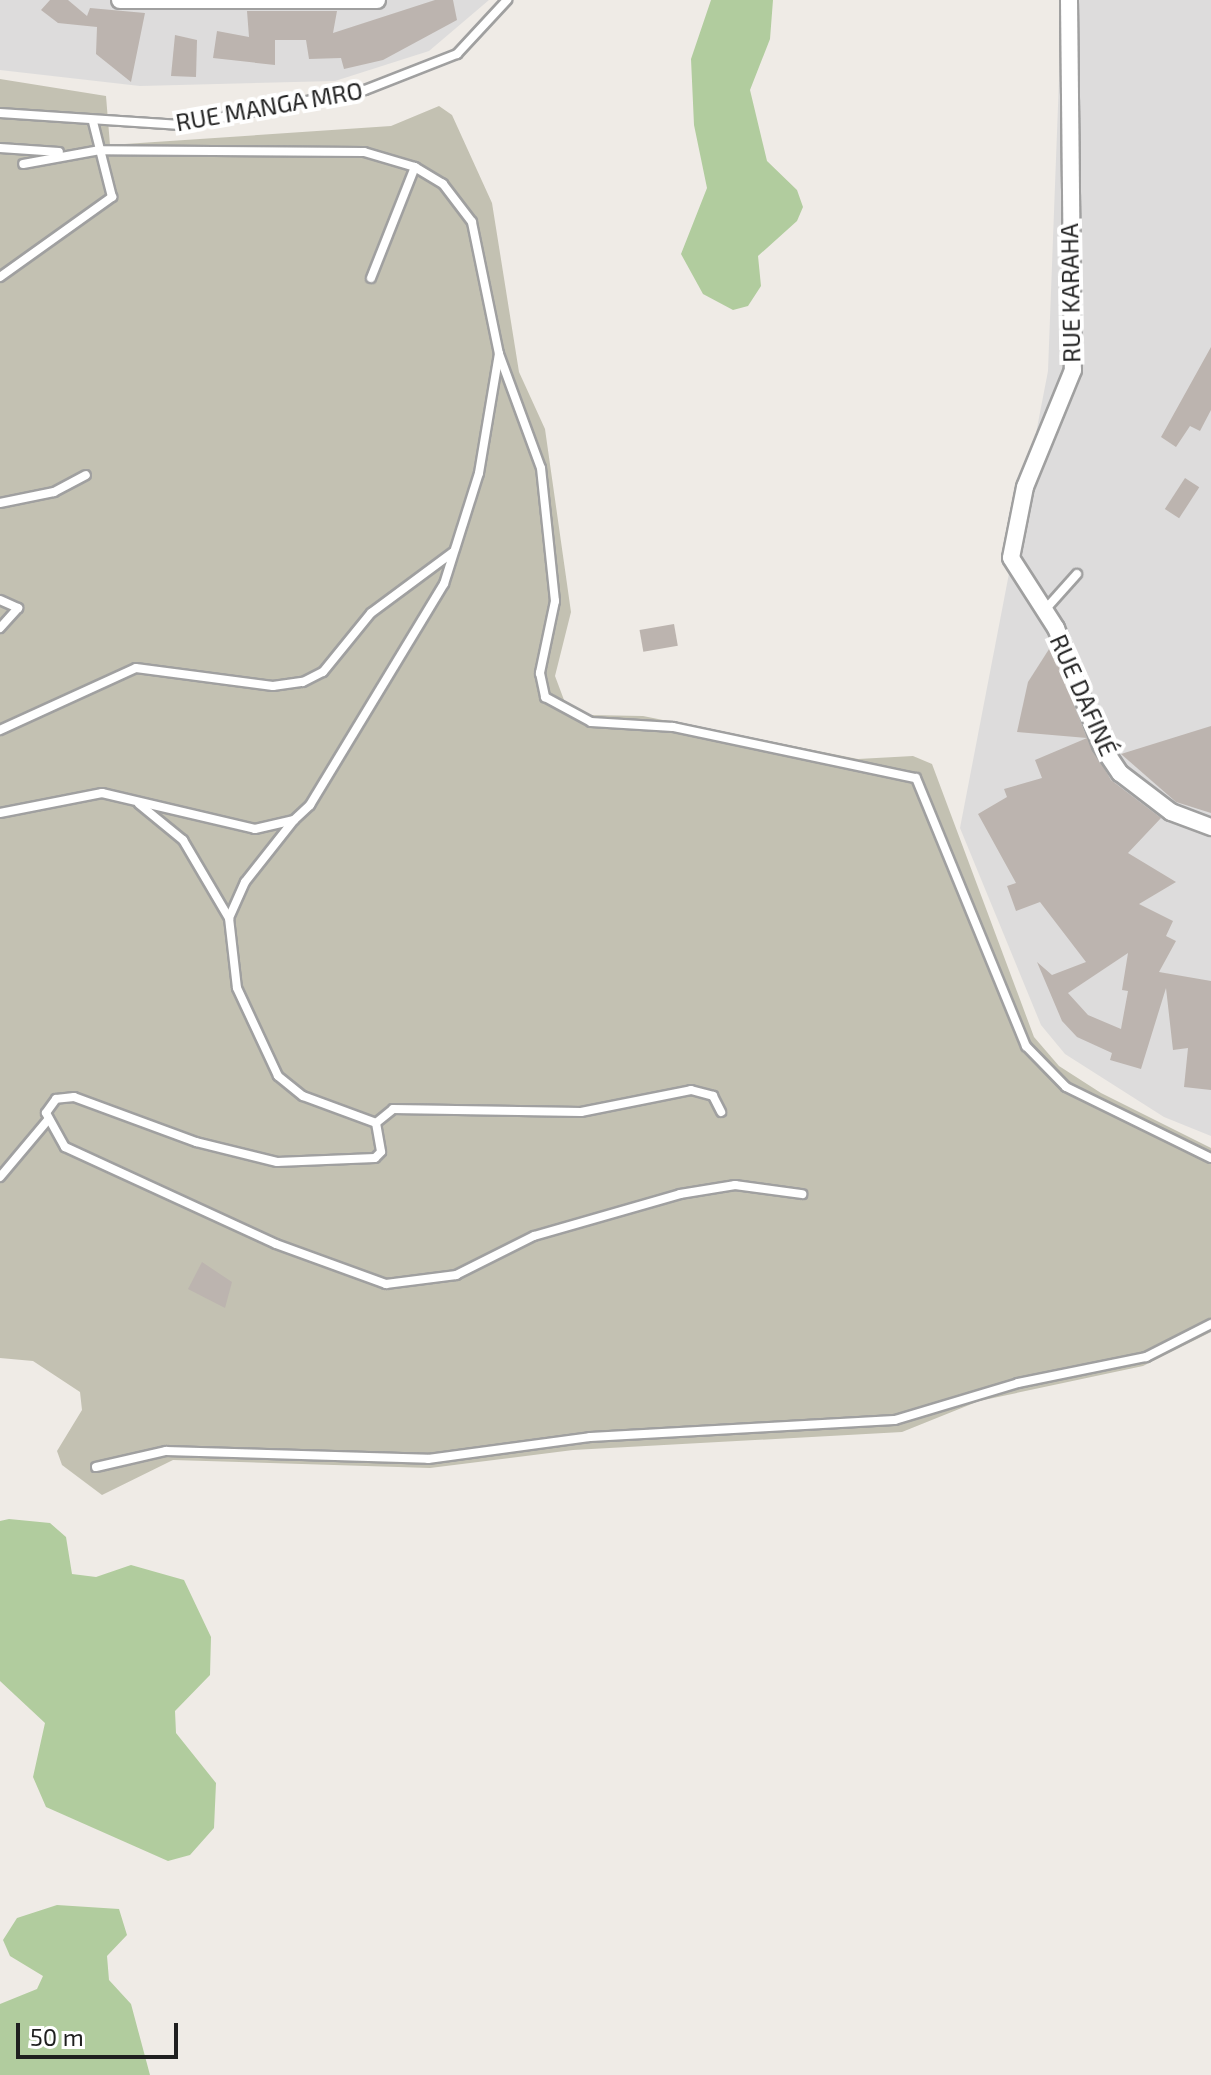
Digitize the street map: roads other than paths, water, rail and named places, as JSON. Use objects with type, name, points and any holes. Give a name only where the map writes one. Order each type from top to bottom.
[{"type":"street","points":[[120,0],[377,0]]},
{"type":"street","name":"RUE KARAHA","points":[[1042,613],[1009,549],[1025,487],[1073,370],[1069,0]]},
{"type":"street","name":"RUE DAFINÉ","points":[[1042,613],[1056,628],[1101,745],[1120,773],[1171,812],[1211,827]]},
{"type":"lane","name":"RUE MANGA MRO","points":[[0,113],[93,122],[181,125],[392,82],[457,54],[507,0]]},
{"type":"lane","points":[[0,277],[107,205],[93,122]]},
{"type":"lane","points":[[0,148],[68,152],[364,152],[415,167],[443,184],[472,222],[499,354],[541,468],[555,601],[540,673],[545,697],[591,722],[673,727],[916,778],[1026,1046],[1066,1087],[1211,1158]]},
{"type":"lane","points":[[23,164],[68,152]]},
{"type":"lane","points":[[371,278],[415,167]]},
{"type":"lane","points":[[229,918],[245,882],[325,783],[432,609],[479,473],[499,354]]},
{"type":"lane","points":[[0,503],[54,492],[86,475]]},
{"type":"lane","points":[[0,730],[136,668],[273,686],[303,682],[323,672],[371,613],[454,551]]},
{"type":"lane","name":"RUE DAFINÉ","points":[[1042,613],[1077,574]]},
{"type":"lane","points":[[0,600],[18,608],[0,628]]},
{"type":"lane","points":[[0,813],[72,795],[135,801],[225,826],[255,829],[294,820]]},
{"type":"lane","points":[[0,1177],[47,1121],[56,1099],[93,1099],[224,1150],[307,1162],[375,1158],[384,1142],[376,1123],[303,1096],[267,1060],[237,988],[229,918],[183,840],[135,801]]},
{"type":"lane","points":[[376,1123],[393,1109],[581,1112],[691,1090],[713,1096],[721,1112]]},
{"type":"lane","points":[[47,1121],[85,1159],[313,1260],[386,1284],[456,1275],[534,1236],[680,1194],[735,1185],[802,1194]]},
{"type":"lane","points":[[96,1467],[166,1451],[428,1459],[590,1437],[895,1420],[1018,1383],[1146,1357],[1211,1324]]}]
